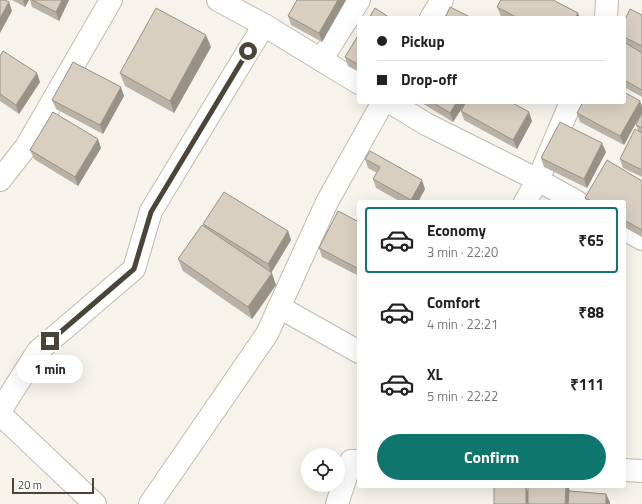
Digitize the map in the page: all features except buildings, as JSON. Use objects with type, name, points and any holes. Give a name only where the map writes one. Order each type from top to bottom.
[{"type":"street","points":[[0,180],[26,147],[112,0]]},
{"type":"street","points":[[218,0],[264,24],[357,82]]},
{"type":"street","points":[[321,60],[360,0]]},
{"type":"street","points":[[433,16],[442,0]]},
{"type":"street","points":[[606,16],[607,0]]},
{"type":"street","points":[[0,411],[38,351],[134,269],[151,212],[264,24]]},
{"type":"street","points":[[150,504],[267,334],[327,202],[382,104]]},
{"type":"street","points":[[393,104],[426,124],[538,180],[573,200]]},
{"type":"street","points":[[526,200],[538,180],[570,104]]},
{"type":"street","points":[[626,230],[642,239]]},
{"type":"street","points":[[279,307],[357,351]]},
{"type":"street","points":[[0,414],[95,504]]},
{"type":"street","points":[[337,504],[351,461],[357,461]]},
{"type":"street","points":[[626,470],[642,471]]},
{"type":"route","points":[[50,341],[134,269],[151,212],[248,51]]}]
